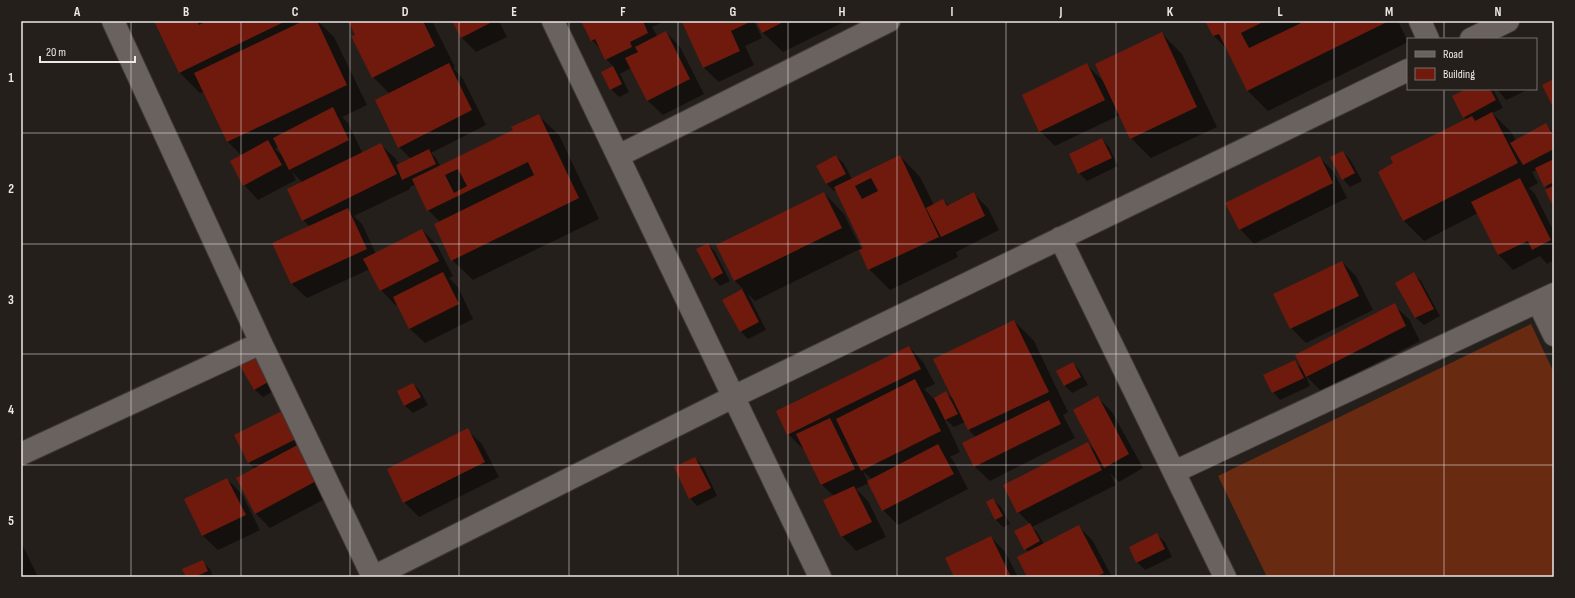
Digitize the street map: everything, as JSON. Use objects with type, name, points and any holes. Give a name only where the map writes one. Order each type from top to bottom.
[{"type":"street","points":[[113,21],[261,343],[373,577],[733,397],[1407,70]]},
{"type":"street","points":[[553,21],[820,577]]},
{"type":"street","points":[[618,156],[889,21]]},
{"type":"street","points":[[1420,21],[1428,38]]},
{"type":"street","points":[[1473,38],[1508,21]]},
{"type":"street","points":[[1060,238],[1225,577]]},
{"type":"street","points":[[1174,472],[1546,298],[1554,335]]},
{"type":"street","points":[[21,454],[261,343]]},
{"type":"shaded area","points":[[1531,324],[1554,373],[1554,577],[1267,577],[1218,476]]},
{"type":"building","points":[[154,21],[197,21],[199,25],[206,21],[286,21],[179,73]]},
{"type":"building","points":[[303,21],[317,21],[347,85],[227,142],[194,73]]},
{"type":"building","points":[[348,21],[423,21],[435,46],[372,78],[351,36],[355,35]]},
{"type":"building","points":[[452,21],[494,21],[461,38]]},
{"type":"building","points":[[581,21],[643,21],[648,33],[630,42],[632,47],[605,60],[595,39],[591,41]]},
{"type":"building","points":[[747,21],[748,23],[731,31],[740,51],[703,68],[682,22]]},
{"type":"building","points":[[756,21],[785,21],[762,33]]},
{"type":"building","points":[[1205,21],[1265,21],[1241,33],[1249,48],[1305,21],[1389,21],[1247,91],[1219,34],[1213,36]]},
{"type":"building","points":[[666,31],[690,79],[647,101],[625,58],[638,52],[635,47]]},
{"type":"building","points":[[1162,32],[1197,107],[1130,139],[1095,64]]},
{"type":"building","points":[[449,63],[472,110],[398,148],[375,100]]},
{"type":"building","points":[[1087,63],[1105,100],[1039,132],[1022,95]]},
{"type":"building","points":[[613,66],[622,84],[610,90],[601,72]]},
{"type":"building","points":[[1554,79],[1554,109],[1542,85]]},
{"type":"building","points":[[1464,90],[1491,90],[1496,100],[1463,118],[1452,96]]},
{"type":"building","points":[[333,107],[349,140],[289,170],[273,138]]},
{"type":"building","points":[[1492,112],[1518,163],[1403,221],[1378,172],[1393,163],[1390,157],[1472,116],[1475,121]]},
{"type":"building","points":[[539,114],[579,198],[451,261],[434,224],[534,175],[528,162],[427,211],[412,179],[513,130],[511,127]],"holes":[[[458,169],[467,186],[454,193],[445,175]]]},
{"type":"building","points":[[1546,123],[1554,137],[1554,149],[1523,165],[1510,143]]},
{"type":"building","points":[[1102,138],[1112,158],[1078,174],[1069,154]]},
{"type":"building","points":[[268,140],[282,165],[243,186],[230,161]]},
{"type":"building","points":[[381,143],[397,174],[302,221],[287,189]]},
{"type":"building","points":[[429,149],[436,164],[402,180],[396,165]]},
{"type":"building","points":[[1343,151],[1355,173],[1342,180],[1330,157]]},
{"type":"building","points":[[836,155],[846,174],[826,184],[816,166]]},
{"type":"building","points":[[900,155],[939,237],[868,270],[859,250],[863,248],[834,187]],"holes":[[[871,178],[878,191],[862,199],[855,186]]]},
{"type":"building","points":[[1320,156],[1333,183],[1239,230],[1225,203]]},
{"type":"building","points":[[1554,159],[1554,182],[1544,187],[1535,168]]},
{"type":"building","points":[[1520,178],[1551,240],[1532,250],[1528,241],[1498,255],[1471,202]]},
{"type":"building","points":[[1554,185],[1554,208],[1545,190]]},
{"type":"building","points":[[824,192],[842,228],[734,281],[716,245]]},
{"type":"building","points":[[974,192],[985,216],[941,237],[926,208],[943,199],[947,206]]},
{"type":"building","points":[[348,208],[367,249],[291,284],[272,243]]},
{"type":"building","points":[[422,229],[439,261],[380,291],[363,259]]},
{"type":"building","points":[[708,243],[723,273],[712,279],[696,249]]},
{"type":"building","points":[[1342,261],[1359,296],[1290,329],[1273,294]]},
{"type":"building","points":[[443,272],[459,304],[409,329],[393,297]]},
{"type":"building","points":[[1414,272],[1434,309],[1415,318],[1395,283]]},
{"type":"building","points":[[742,289],[759,322],[740,332],[722,300]]},
{"type":"building","points":[[1395,303],[1406,326],[1306,377],[1295,355]]},
{"type":"building","points":[[1014,320],[1049,392],[968,430],[933,359]]},
{"type":"building","points":[[909,346],[921,369],[787,435],[776,411]]},
{"type":"building","points":[[255,355],[270,381],[254,390],[239,364]]},
{"type":"building","points":[[1295,360],[1304,378],[1272,393],[1263,375]]},
{"type":"building","points":[[1073,362],[1081,377],[1064,386],[1056,371]]},
{"type":"building","points":[[915,379],[941,431],[861,471],[836,419]]},
{"type":"building","points":[[413,383],[421,397],[404,406],[397,391]]},
{"type":"building","points":[[946,391],[958,414],[945,420],[934,398]]},
{"type":"building","points":[[1098,396],[1129,454],[1104,468],[1073,410]]},
{"type":"building","points":[[1049,400],[1061,424],[974,467],[962,443]]},
{"type":"building","points":[[284,410],[298,438],[248,463],[234,435]]},
{"type":"building","points":[[830,418],[855,469],[821,485],[796,434]]},
{"type":"building","points":[[468,428],[485,462],[403,503],[387,469]]},
{"type":"building","points":[[1088,442],[1102,470],[1017,513],[1003,485]]},
{"type":"building","points":[[301,443],[320,479],[255,514],[236,478]]},
{"type":"building","points":[[938,444],[954,474],[882,511],[867,481]]},
{"type":"building","points":[[695,457],[711,488],[689,499],[674,467]]},
{"type":"building","points":[[227,478],[246,515],[202,536],[184,499]]},
{"type":"building","points":[[854,486],[872,522],[841,537],[823,500]]},
{"type":"building","points":[[993,498],[1003,516],[995,520],[986,502]]},
{"type":"building","points":[[1030,523],[1040,541],[1024,550],[1014,531]]},
{"type":"building","points":[[1079,525],[1104,573],[1095,577],[1027,577],[1017,557]]},
{"type":"building","points":[[1157,533],[1165,549],[1136,563],[1129,547]]},
{"type":"building","points":[[991,536],[1011,577],[954,577],[945,558]]},
{"type":"building","points":[[203,560],[208,571],[195,577],[186,577],[182,569]]}]
